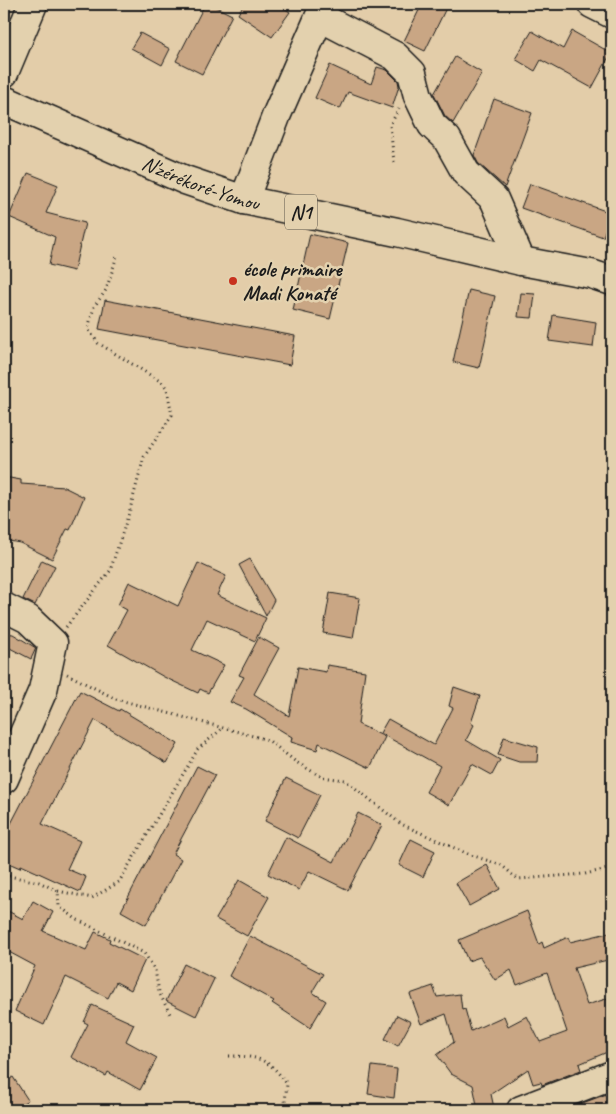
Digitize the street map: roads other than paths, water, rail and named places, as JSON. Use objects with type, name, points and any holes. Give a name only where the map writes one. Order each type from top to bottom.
[{"type":"main road","points":[[4,73],[33,4]]},
{"type":"main road","points":[[592,4],[612,14]]},
{"type":"main road","points":[[244,200],[277,114],[322,10],[395,56],[412,73],[415,86],[432,125],[448,139],[466,173],[494,199],[521,261]]},
{"type":"main road","name":"N'zérékoré-Yomou","points":[[4,100],[176,176],[244,200],[521,261],[591,274],[612,281]]},
{"type":"main road","points":[[4,607],[28,619],[51,654],[42,690],[4,779]]},
{"type":"main road","points":[[520,1110],[612,1075]]},
{"type":"place","name":"école primaire Madi Konaté","points":[[233,281]]}]
